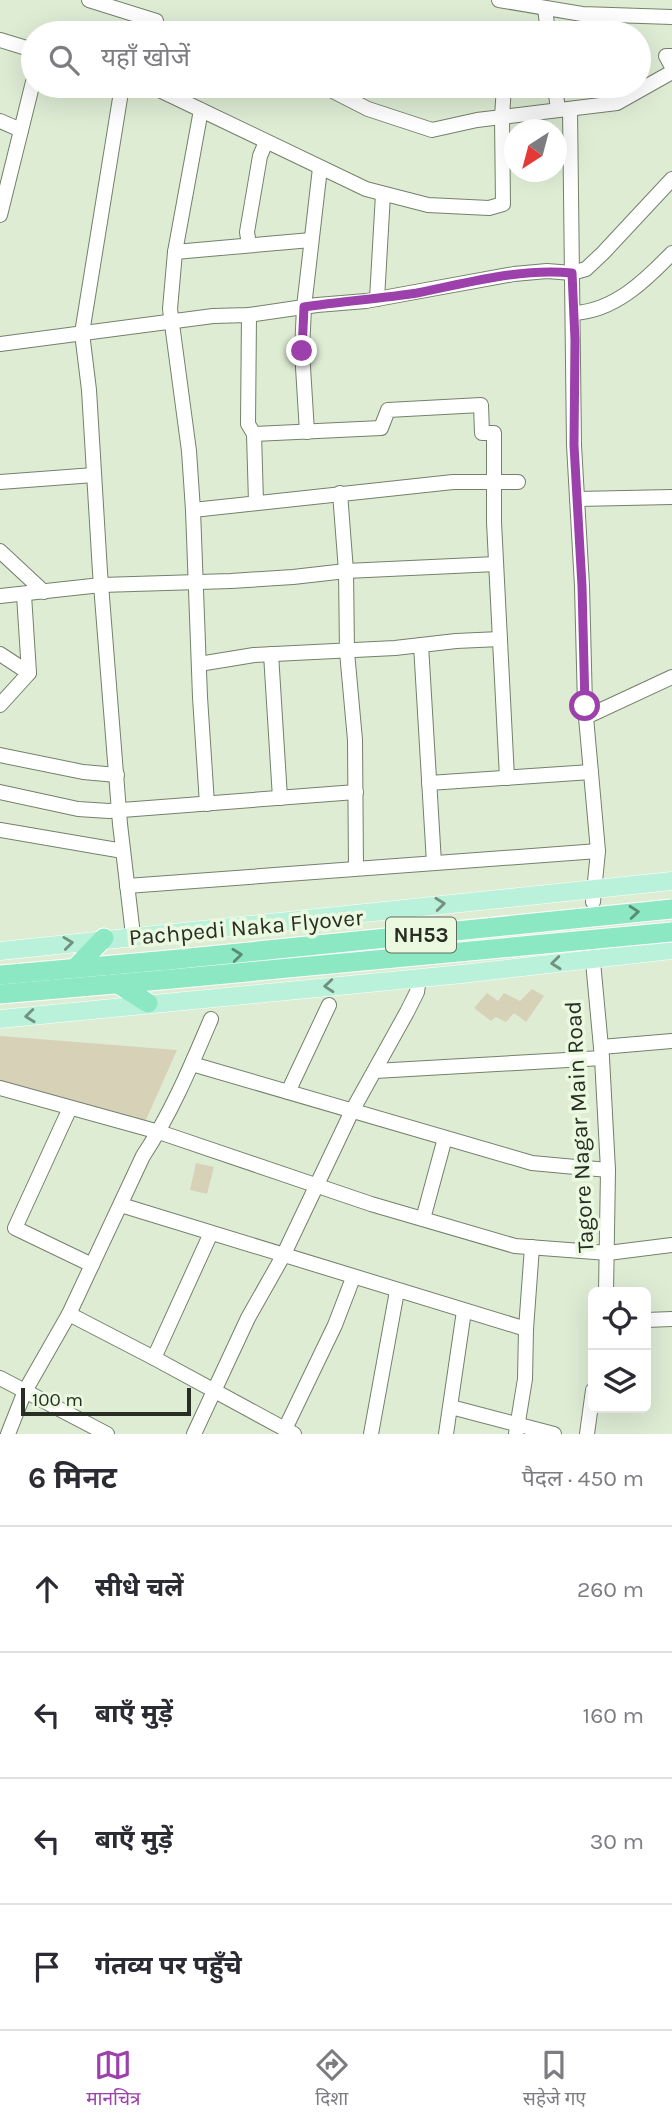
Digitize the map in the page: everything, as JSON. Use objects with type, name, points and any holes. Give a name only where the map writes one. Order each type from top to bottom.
[{"type":"highway","name":"Pachpedi Naka Flyover","points":[[118,984],[171,970],[672,909]]},
{"type":"highway","name":"Pachpedi Naka Flyover","points":[[76,967],[171,970],[672,932]]},
{"type":"highway","points":[[76,967],[104,938]]},
{"type":"highway","name":"NH53","points":[[0,975],[76,967]]},
{"type":"highway","points":[[118,984],[148,1003]]},
{"type":"highway","name":"NH53","points":[[0,994],[118,984]]},
{"type":"main road","points":[[0,951],[133,935],[593,896],[672,881]]},
{"type":"main road","points":[[0,1019],[419,978],[592,955],[672,950]]},
{"type":"street","points":[[89,0],[156,21]]},
{"type":"street","points":[[499,0],[582,14],[672,17]]},
{"type":"street","points":[[545,8],[547,21]]},
{"type":"street","points":[[0,40],[21,46]]},
{"type":"street","points":[[651,83],[672,70],[666,57],[672,56]]},
{"type":"street","points":[[0,215],[29,98]]},
{"type":"street","points":[[120,98],[82,333],[89,390],[119,810],[133,935]]},
{"type":"street","points":[[176,98],[366,189],[428,205],[489,208],[503,204],[503,98]]},
{"type":"street","points":[[346,98],[368,109],[432,130],[502,117],[617,103],[625,98]]},
{"type":"street","points":[[560,98],[564,110],[574,313],[574,445],[586,718],[598,850],[593,896]]},
{"type":"street","points":[[201,110],[175,252],[170,309],[194,510],[195,582],[207,804]]},
{"type":"street","points":[[0,121],[21,130]]},
{"type":"street","points":[[249,245],[247,232],[260,156],[267,142]]},
{"type":"street","points":[[307,432],[302,351],[304,307],[320,168]]},
{"type":"street","points":[[0,344],[213,316],[249,316],[377,299],[514,274],[547,271],[572,273],[586,269],[672,179]]},
{"type":"street","points":[[377,299],[383,194]]},
{"type":"street","points":[[175,252],[311,240]]},
{"type":"street","points":[[574,313],[584,313],[640,286],[672,253]]},
{"type":"street","points":[[249,316],[248,424],[254,434],[256,502]]},
{"type":"street","points":[[254,434],[381,428],[388,410],[481,405],[482,433],[494,433],[496,564],[507,778]]},
{"type":"street","points":[[0,482],[94,475]]},
{"type":"street","points":[[194,510],[453,482],[518,482]]},
{"type":"street","points":[[341,493],[347,652],[355,740],[356,868]]},
{"type":"street","points":[[578,499],[672,498]]},
{"type":"street","points":[[0,551],[44,592]]},
{"type":"street","points":[[0,596],[101,585],[293,577],[346,570],[496,564]]},
{"type":"street","points":[[0,705],[29,673],[24,595]]},
{"type":"street","points":[[199,664],[271,654],[347,652],[456,640],[500,639]]},
{"type":"street","points":[[421,645],[434,863]]},
{"type":"street","points":[[0,654],[29,673]]},
{"type":"street","points":[[271,654],[280,798]]},
{"type":"street","points":[[586,718],[672,677]]},
{"type":"street","points":[[0,755],[83,772],[117,775]]},
{"type":"street","points":[[429,783],[591,772]]},
{"type":"street","points":[[0,792],[78,809],[109,811],[356,792]]},
{"type":"street","points":[[0,830],[123,852]]},
{"type":"street","points":[[127,886],[598,850]]},
{"type":"street","name":"Tagore Nagar Main Road","points":[[592,955],[602,1052],[608,1170],[606,1287]]},
{"type":"street","points":[[194,1434],[248,1318],[283,1256],[352,1111],[417,992],[419,978]]},
{"type":"street","points":[[288,1091],[329,1005]]},
{"type":"street","points":[[8,1434],[25,1391],[69,1314],[143,1157],[159,1132],[211,1019]]},
{"type":"street","points":[[375,1071],[602,1052],[672,1041]]},
{"type":"street","points":[[192,1063],[532,1163],[608,1170]]},
{"type":"street","points":[[0,1088],[159,1132],[316,1185],[515,1246],[608,1253],[672,1245]]},
{"type":"street","points":[[70,1108],[15,1228],[92,1265]]},
{"type":"street","points":[[423,1219],[445,1138]]},
{"type":"street","points":[[121,1205],[526,1329]]},
{"type":"street","points":[[155,1358],[211,1233]]},
{"type":"street","points":[[517,1429],[525,1379],[532,1247]]},
{"type":"street","points":[[69,1314],[289,1432],[354,1278]]},
{"type":"street","points":[[370,1434],[397,1291]]},
{"type":"street","points":[[446,1434],[464,1311]]},
{"type":"street","points":[[651,1320],[672,1319]]},
{"type":"street","points":[[0,1378],[107,1434]]},
{"type":"street","points":[[452,1407],[517,1429],[554,1434]]},
{"type":"street","points":[[587,1434],[590,1413]]},
{"type":"building","points":[[532,989],[544,996],[526,1022],[514,1013],[506,1022],[496,1017],[491,1021],[474,1008],[487,993],[498,1001],[504,993],[520,1001]]},
{"type":"building","points":[[0,1036],[177,1050],[145,1122],[0,1083]]},
{"type":"building","points":[[196,1163],[214,1167],[207,1194],[190,1190]]},
{"type":"route","points":[[302,351],[304,307],[366,301],[514,274],[547,271],[572,273],[575,340],[574,445],[585,706]]}]
